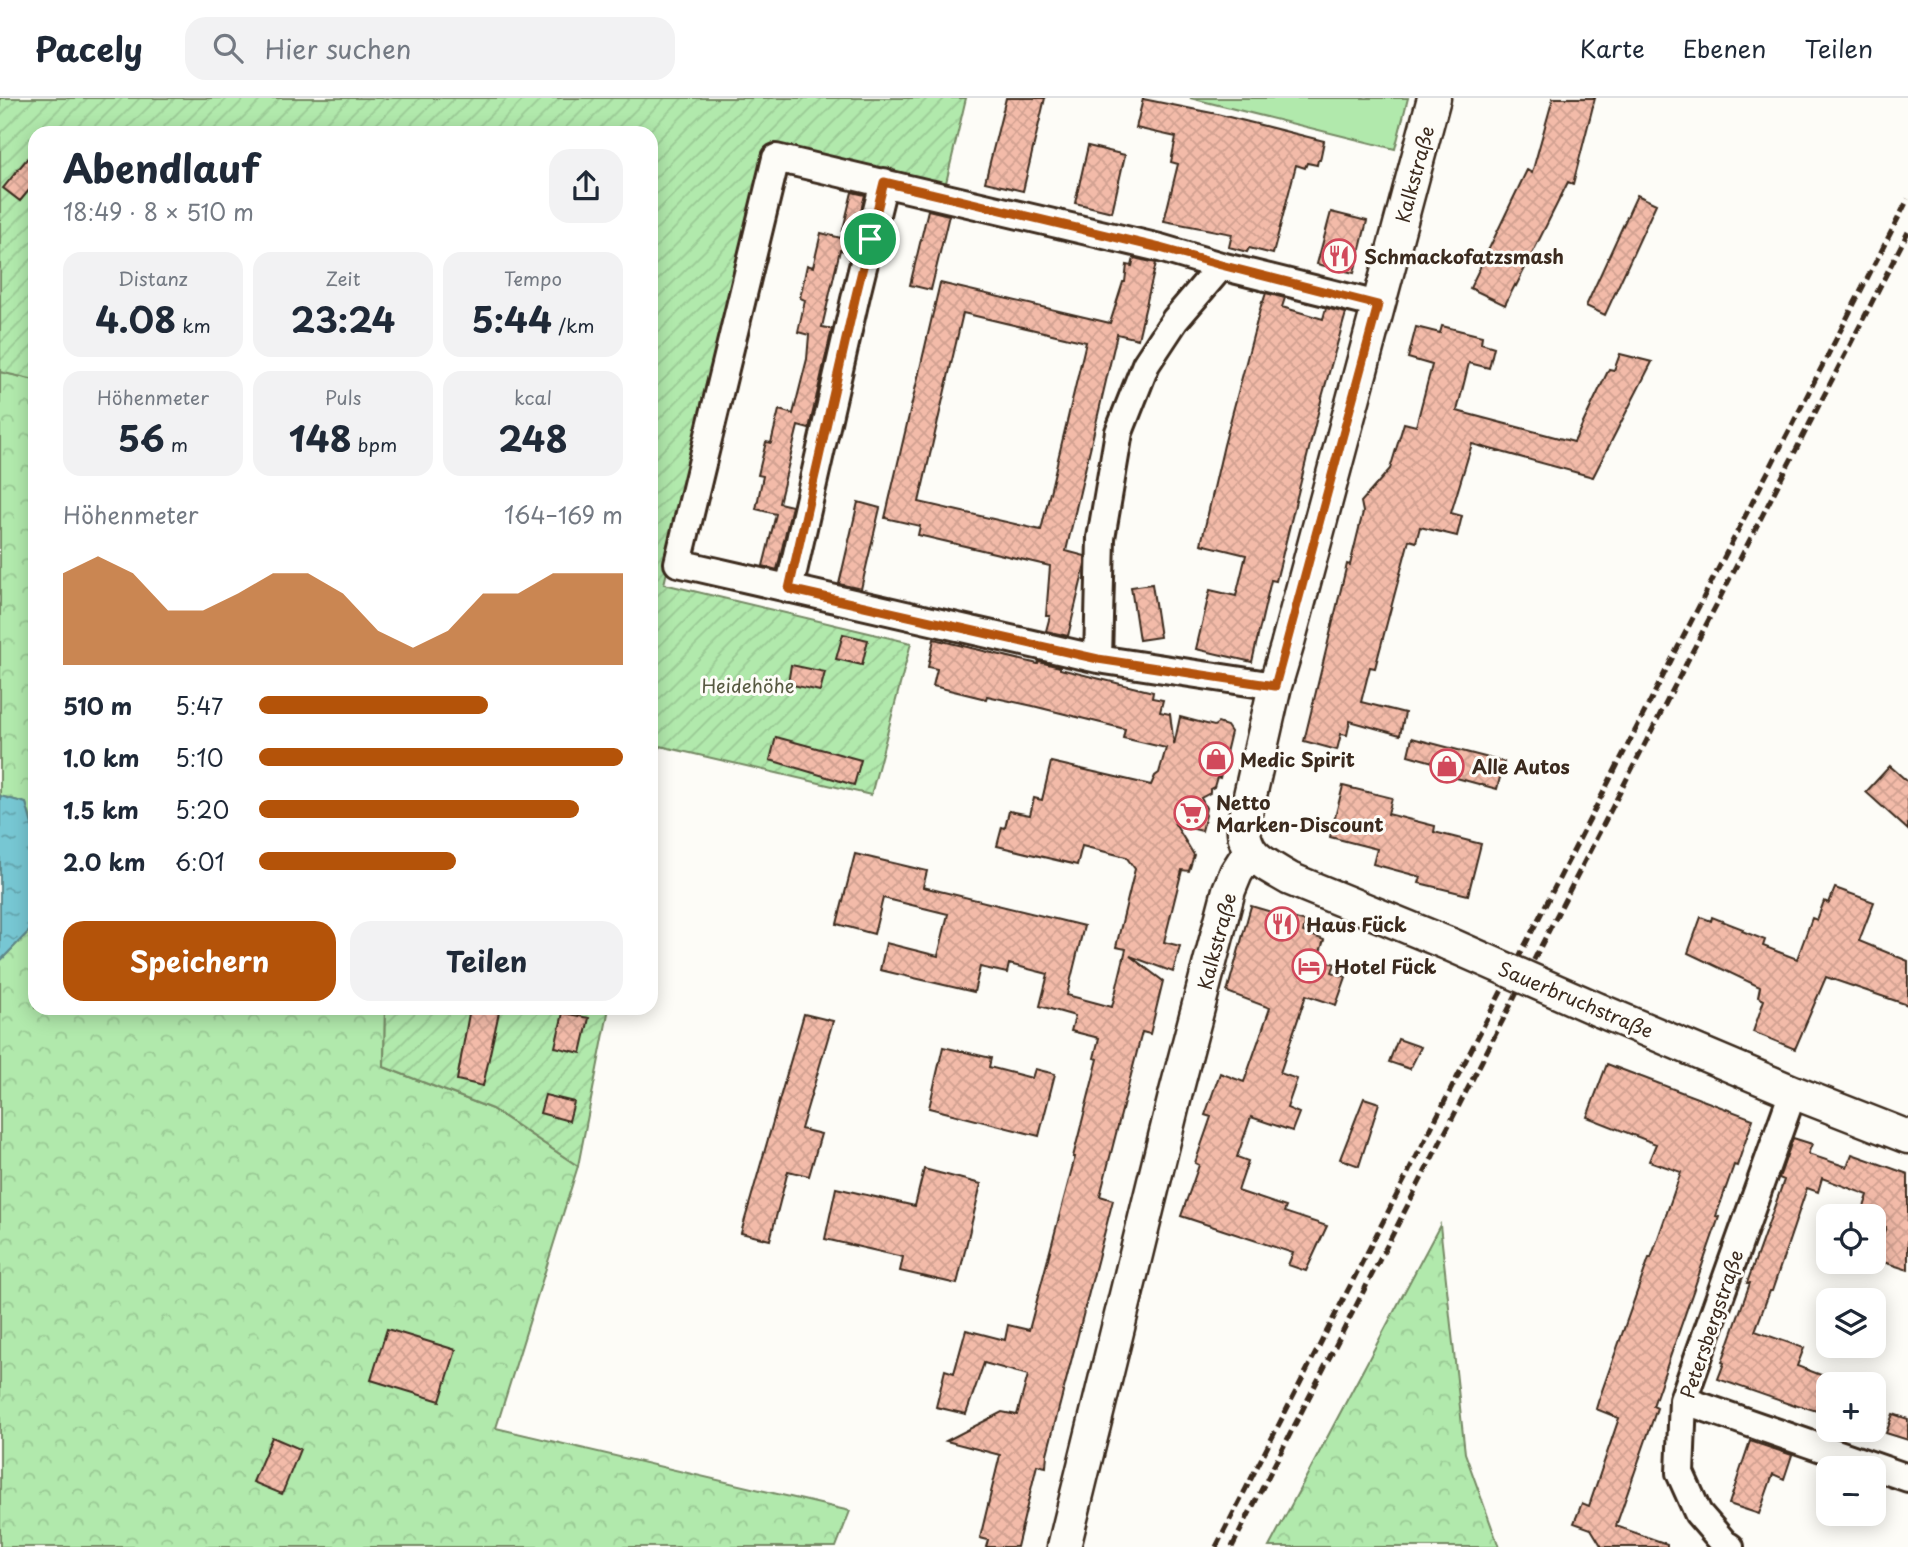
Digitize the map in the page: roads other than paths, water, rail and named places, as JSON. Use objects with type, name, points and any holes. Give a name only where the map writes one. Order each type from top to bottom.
[{"type":"street","name":"Kalkstraße","points":[[1064,1547],[1176,1092],[1229,890],[1250,851],[1242,836],[1244,822],[1275,686],[1434,98]]},
{"type":"street","points":[[1275,686],[1098,659],[678,563],[776,158],[1160,248],[1378,305]]},
{"type":"street","points":[[789,589],[884,182]]},
{"type":"street","points":[[1098,659],[1101,538],[1119,432],[1146,364],[1175,320],[1221,265]]},
{"type":"street","name":"Sauerbruchstraße","points":[[1250,851],[1290,879],[1449,944],[1793,1093],[1908,1137]]},
{"type":"street","name":"Petersbergstraße","points":[[1730,1547],[1698,1513],[1680,1473],[1683,1400],[1793,1093]]},
{"type":"street","points":[[1683,1400],[1908,1478]]},
{"type":"water","points":[[0,796],[26,803],[28,810],[28,932],[0,961]]},
{"type":"railway","points":[[1216,1547],[1908,199]]},
{"type":"railway","points":[[1232,1547],[1908,232]]},
{"type":"place","name":"Schmackofatzsmash","points":[[1339,256]]},
{"type":"place","name":"Medic Spirit","points":[[1216,759]]},
{"type":"place","name":"Alle Autos","points":[[1447,766]]},
{"type":"place","name":"Netto Marken-Discount","points":[[1191,813]]},
{"type":"place","name":"Haus Fück","points":[[1282,924]]},
{"type":"place","name":"Hotel Fück","points":[[1309,966]]},
{"type":"park label","name":"Heidehöhe","points":[[748,685]]}]
